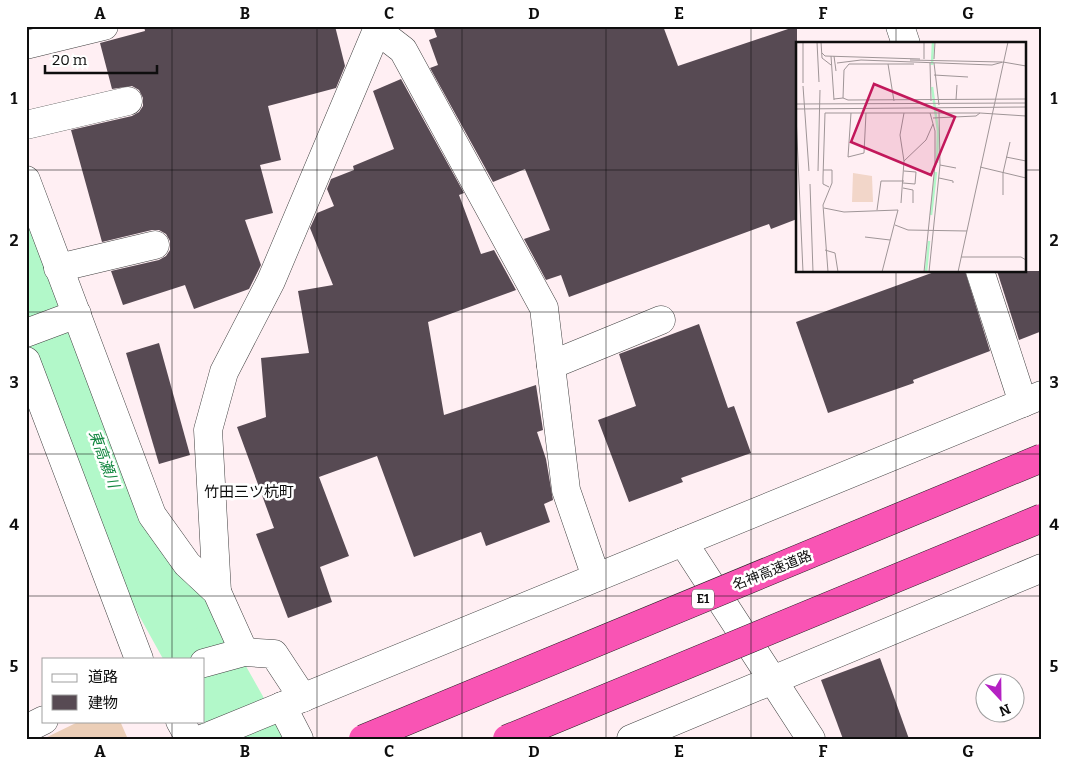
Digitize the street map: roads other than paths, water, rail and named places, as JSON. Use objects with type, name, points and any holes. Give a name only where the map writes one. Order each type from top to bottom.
[{"type":"highway","name":"名神高速道路","points":[[363,739],[1042,458]]},
{"type":"highway","points":[[507,739],[1042,518]]},
{"type":"street","points":[[26,45],[104,26]]},
{"type":"street","points":[[900,26],[905,42]]},
{"type":"street","points":[[239,654],[217,592],[208,430],[224,372],[271,281],[376,28],[403,50],[544,308],[566,490],[596,577]]},
{"type":"street","points":[[26,126],[128,101]]},
{"type":"street","points":[[27,184],[152,515],[187,564],[217,592]]},
{"type":"street","points":[[58,268],[155,245]]},
{"type":"street","points":[[202,739],[1032,399],[980,272]]},
{"type":"street","points":[[26,333],[77,314]]},
{"type":"street","points":[[551,365],[661,320]]},
{"type":"street","points":[[26,361],[139,658]]},
{"type":"street","points":[[683,542],[811,739]]},
{"type":"street","points":[[630,739],[1042,568]]},
{"type":"street","points":[[205,663],[239,654],[274,654],[292,702],[298,739]]},
{"type":"street","points":[[26,729],[42,721]]},
{"type":"street","points":[[181,722],[190,739]]},
{"type":"waterway","name":"東高瀬川","points":[[26,249],[130,529],[201,658]]},
{"type":"waterway","name":"東高瀬川","points":[[205,663],[248,739]]},
{"type":"district","name":"竹田三ツ杭町","points":[[249,492]]}]
